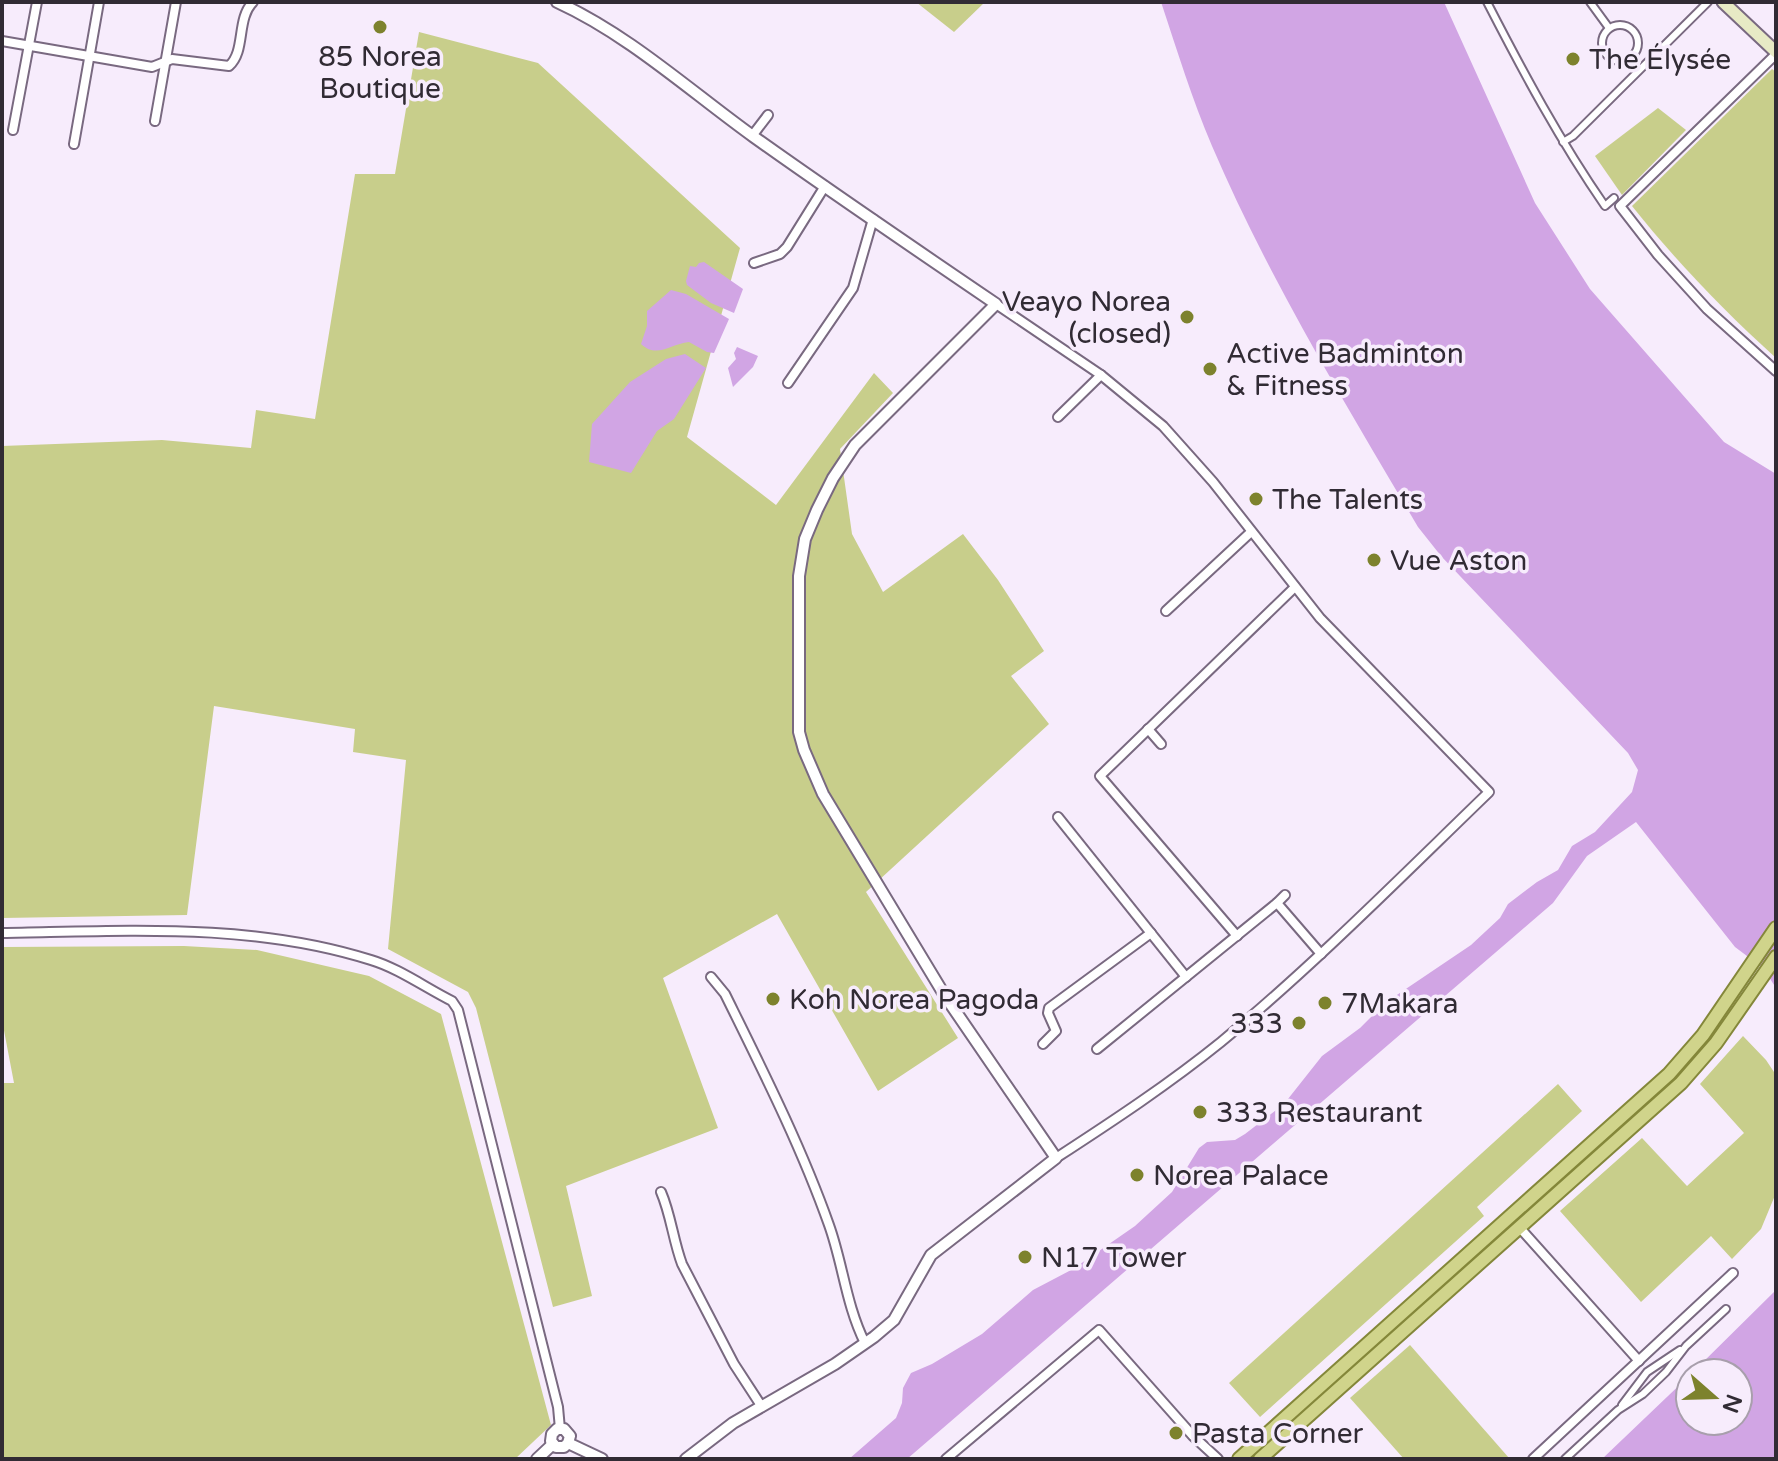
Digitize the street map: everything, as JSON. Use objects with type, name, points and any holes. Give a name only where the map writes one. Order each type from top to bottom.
[{"type":"main road","points":[[1723,2],[1776,53]]},
{"type":"main road","points":[[1239,1459],[1650,1092],[1714,1019],[1776,928]]},
{"type":"main road","points":[[1260,1459],[1681,1083],[1727,1029],[1776,957]]},
{"type":"street","points":[[13,130],[37,2]]},
{"type":"street","points":[[74,144],[99,2]]},
{"type":"street","points":[[155,121],[176,2]]},
{"type":"street","points":[[2,41],[152,67],[172,59],[229,66],[233,64],[244,14],[253,2]]},
{"type":"street","points":[[557,2],[570,5],[664,69],[752,136],[1101,375],[1145,410],[1213,482],[1329,627],[1489,792],[1321,954],[1200,1058],[1111,1123],[1056,1158],[931,1255],[894,1320],[865,1343],[733,1423],[686,1459]]},
{"type":"street","points":[[1487,2],[1563,142],[1605,206],[1614,198]]},
{"type":"street","points":[[1590,2],[1609,28]]},
{"type":"street","points":[[1563,142],[1573,136],[1708,2]]},
{"type":"street","points":[[1621,24],[1634,31],[1638,45],[1631,57],[1619,61],[1605,53],[1602,43],[1609,28],[1621,24]]},
{"type":"street","points":[[1776,53],[1620,206],[1658,255],[1707,309],[1776,371]]},
{"type":"street","points":[[1631,57],[1641,68]]},
{"type":"street","points":[[752,136],[768,115]]},
{"type":"street","points":[[754,263],[780,254],[787,247],[825,186]]},
{"type":"street","points":[[788,383],[853,288],[873,219]]},
{"type":"street","points":[[996,304],[855,445],[817,510],[805,539],[799,576],[797,710],[804,750],[823,794],[945,996],[1056,1158]]},
{"type":"street","points":[[1058,417],[1101,375]]},
{"type":"street","points":[[1166,611],[1251,532]]},
{"type":"street","points":[[1237,936],[1100,776],[1295,587]]},
{"type":"street","points":[[1148,729],[1161,744]]},
{"type":"street","points":[[1058,817],[1186,977]]},
{"type":"street","points":[[1097,1049],[1285,895]]},
{"type":"street","points":[[1277,903],[1321,954]]},
{"type":"street","points":[[2,933],[194,930],[251,935],[373,960],[452,1001],[461,1025],[558,1407],[560,1429]]},
{"type":"street","points":[[1043,1044],[1056,1031],[1048,1013],[1049,1008],[1151,933]]},
{"type":"street","points":[[711,977],[725,994],[805,1166],[830,1227],[848,1302],[865,1343]]},
{"type":"street","points":[[661,1192],[682,1264],[734,1364],[762,1407]]},
{"type":"street","points":[[1520,1228],[1639,1361]]},
{"type":"street","points":[[1533,1459],[1733,1273]]},
{"type":"street","points":[[1565,1459],[1618,1410],[1647,1372],[1686,1346],[1726,1309]]},
{"type":"street","points":[[946,1459],[1099,1330],[1193,1436],[1218,1459]]},
{"type":"street","points":[[1618,1410],[1643,1394],[1666,1372],[1686,1346]]},
{"type":"street","points":[[560,1429],[568,1433],[568,1443]]},
{"type":"street","points":[[553,1444],[552,1434],[560,1429]]},
{"type":"street","points":[[553,1444],[560,1448],[568,1443]]},
{"type":"street","points":[[568,1443],[602,1459]]},
{"type":"street","points":[[537,1459],[553,1444]]},
{"type":"green space","points":[[916,2],[985,2],[954,32]]},
{"type":"green space","points":[[419,32],[538,63],[740,248],[687,437],[776,505],[874,373],[893,393],[840,449],[852,534],[883,592],[963,534],[998,580],[1044,651],[1011,676],[1049,724],[866,892],[958,1038],[878,1091],[777,914],[663,978],[718,1128],[566,1186],[592,1296],[553,1307],[476,1008],[468,992],[388,949],[406,760],[353,752],[355,729],[214,706],[187,915],[2,918],[2,446],[162,440],[251,448],[256,410],[315,419],[355,174],[395,174]]},
{"type":"green space","points":[[1772,69],[1776,72],[1776,358],[1701,285],[1632,206]]},
{"type":"green space","points":[[1658,108],[1686,130],[1622,195],[1595,156]]},
{"type":"green space","points":[[184,946],[257,950],[369,976],[441,1014],[551,1425],[515,1459],[2,1459],[2,1083],[14,1083],[2,1020],[2,947]]},
{"type":"green space","points":[[1743,1036],[1776,1075],[1776,1193],[1761,1229],[1732,1259],[1711,1236],[1641,1302],[1560,1211],[1642,1138],[1687,1186],[1744,1133],[1700,1084]]},
{"type":"green space","points":[[1558,1084],[1582,1111],[1477,1207],[1484,1216],[1260,1417],[1229,1383]]},
{"type":"green space","points":[[1410,1345],[1509,1459],[1404,1459],[1350,1398]]},
{"type":"shaded area","points":[[1161,2],[1444,2],[1535,203],[1590,289],[1724,442],[1776,474],[1776,988],[1763,968],[1735,947],[1636,822],[1587,856],[1553,903],[907,1459],[849,1459],[896,1418],[902,1403],[903,1388],[911,1373],[982,1334],[1033,1290],[1073,1269],[1135,1226],[1172,1192],[1199,1148],[1207,1142],[1235,1140],[1284,1104],[1322,1056],[1360,1028],[1385,1003],[1471,945],[1500,918],[1508,904],[1558,870],[1572,846],[1595,832],[1632,792],[1638,770],[1628,753],[1441,556],[1418,527],[1309,340],[1234,195],[1205,128]]},
{"type":"shaded area","points":[[704,262],[743,289],[734,313],[711,303],[687,285],[690,266],[696,267]]},
{"type":"shaded area","points":[[671,290],[686,294],[729,319],[714,353],[689,342],[658,350],[641,344],[647,326],[647,311]]},
{"type":"shaded area","points":[[737,347],[758,356],[753,367],[733,387],[728,368],[736,359],[734,353]]},
{"type":"shaded area","points":[[685,354],[706,368],[674,419],[657,431],[631,473],[589,462],[592,424],[630,382],[666,359]]},
{"type":"shaded area","points":[[1776,1290],[1776,1459],[1602,1459],[1674,1390],[1674,1437],[1754,1437],[1754,1357],[1708,1357]]},
{"type":"place","name":"85 Norea Boutique","points":[[380,27]]},
{"type":"place","name":"The Élysée","points":[[1573,59]]},
{"type":"place","name":"Veayo Norea (closed)","points":[[1187,317]]},
{"type":"place","name":"Active Badminton & Fitness","points":[[1210,369]]},
{"type":"place","name":"The Talents","points":[[1256,499]]},
{"type":"place","name":"Vue Aston","points":[[1374,560]]},
{"type":"place","name":"Koh Norea Pagoda","points":[[773,999]]},
{"type":"place","name":"7Makara","points":[[1325,1003]]},
{"type":"place","name":"333","points":[[1299,1023]]},
{"type":"place","name":"333 Restaurant","points":[[1200,1112]]},
{"type":"place","name":"Norea Palace","points":[[1137,1175]]},
{"type":"place","name":"N17 Tower","points":[[1025,1257]]},
{"type":"place","name":"Pasta Corner","points":[[1176,1433]]}]
